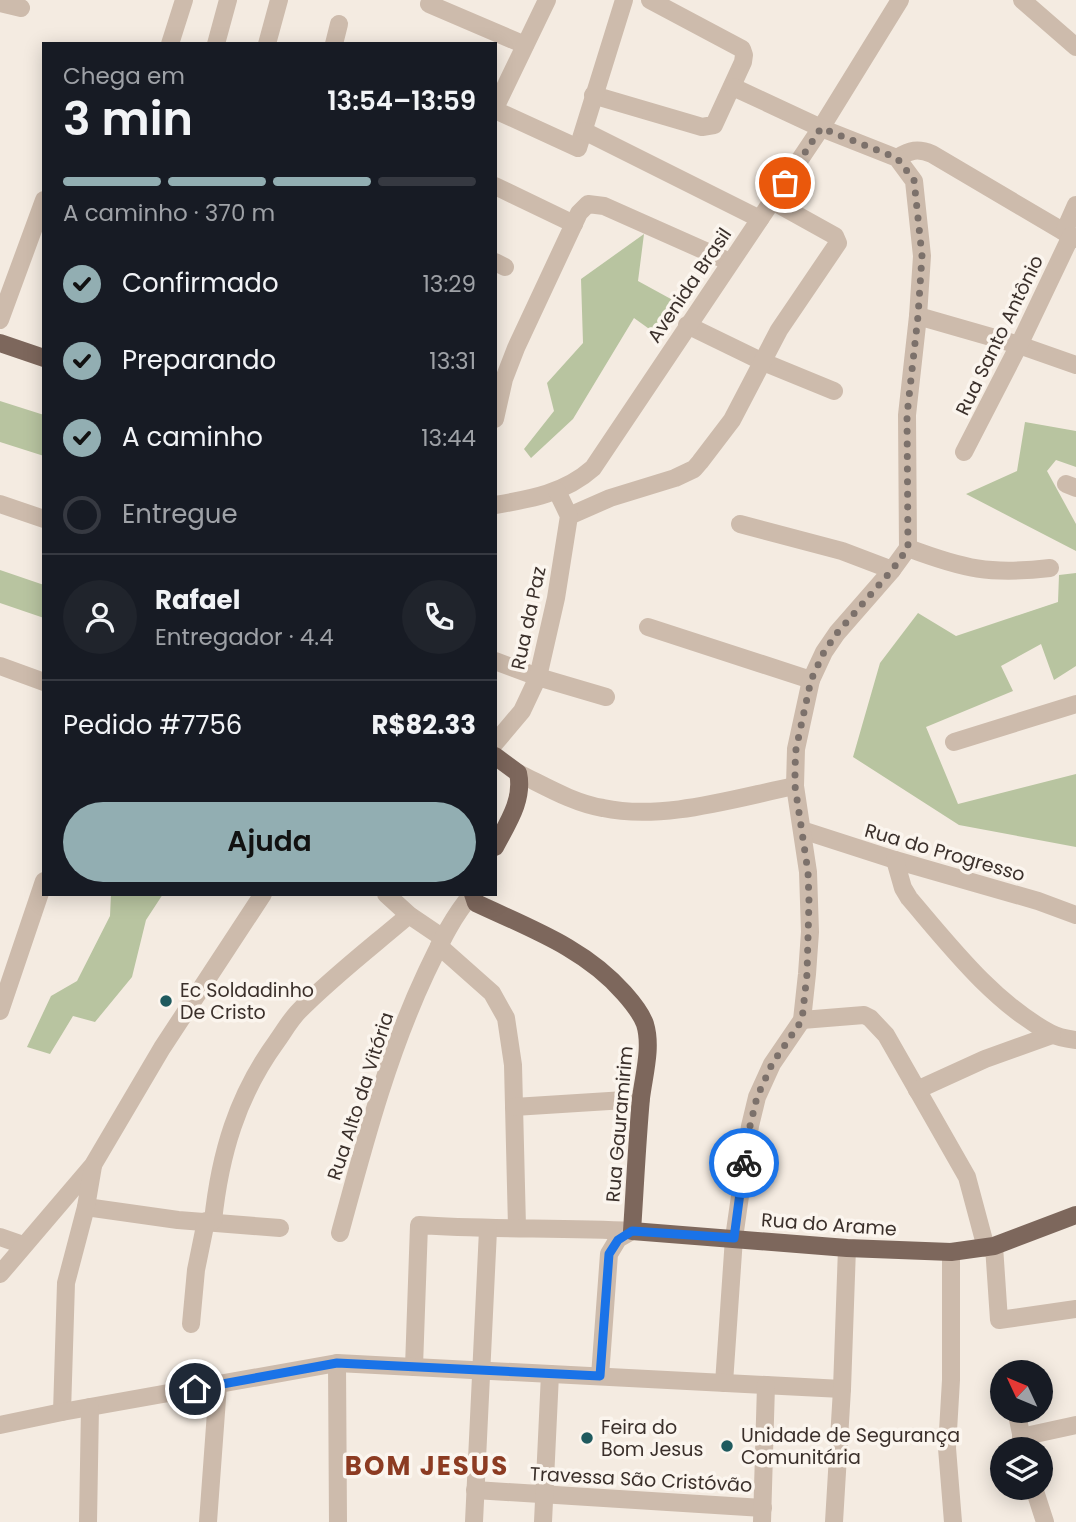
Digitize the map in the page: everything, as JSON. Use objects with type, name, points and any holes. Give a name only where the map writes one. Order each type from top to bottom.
[{"type":"main road","points":[[0,343],[42,357]]},
{"type":"main road","points":[[497,758],[518,774],[519,788],[517,803],[497,843]]},
{"type":"main road","name":"Rua Gauramirim","points":[[472,898],[587,958],[609,976],[634,1004],[645,1022],[648,1040],[641,1098],[632,1231]]},
{"type":"main road","name":"Rua do Arame","points":[[632,1231],[847,1248],[951,1252],[990,1247],[1020,1239],[1076,1216]]},
{"type":"street","points":[[171,42],[184,0]]},
{"type":"street","points":[[217,42],[228,0]]},
{"type":"street","points":[[268,42],[279,0]]},
{"type":"street","points":[[497,105],[547,0]]},
{"type":"street","points":[[581,139],[624,0]]},
{"type":"street","points":[[593,95],[702,127],[714,125],[743,62],[742,49],[650,0]]},
{"type":"street","name":"Avenida Brasil","points":[[497,505],[557,491],[593,468],[821,128],[900,0]]},
{"type":"street","points":[[1022,0],[1076,47]]},
{"type":"street","points":[[0,3],[21,8]]},
{"type":"street","points":[[429,4],[525,45]]},
{"type":"street","points":[[334,42],[339,24]]},
{"type":"street","points":[[724,1383],[734,1238],[750,1126],[757,1097],[772,1064],[802,1020],[810,922],[808,872],[795,786],[796,749],[811,680],[824,652],[908,548],[907,415],[922,256],[914,180],[897,158],[821,128],[733,87]]},
{"type":"street","points":[[497,110],[581,139],[760,219]]},
{"type":"street","points":[[897,158],[908,151],[920,149],[932,154],[1070,236]]},
{"type":"street","points":[[497,187],[574,224]]},
{"type":"street","points":[[557,491],[569,516],[610,498],[675,478],[694,469],[732,420],[779,330],[838,241],[835,236],[772,201]]},
{"type":"street","points":[[497,410],[504,379],[516,348],[579,213],[588,204],[604,206],[730,262]]},
{"type":"street","points":[[0,320],[42,205]]},
{"type":"street","name":"Rua Santo Antônio","points":[[964,453],[1070,236],[1076,205]]},
{"type":"street","points":[[918,316],[1019,345],[1076,365]]},
{"type":"street","points":[[687,325],[761,361],[834,391]]},
{"type":"street","points":[[0,504],[42,518]]},
{"type":"street","name":"Rua da Paz","points":[[497,741],[522,711],[538,677],[556,598],[569,516]]},
{"type":"street","points":[[740,524],[842,551],[892,570]]},
{"type":"street","points":[[908,548],[944,562],[987,571],[1050,568]]},
{"type":"street","points":[[648,626],[811,680]]},
{"type":"street","points":[[497,662],[606,697]]},
{"type":"street","points":[[0,666],[42,681]]},
{"type":"street","points":[[954,742],[1076,704]]},
{"type":"street","points":[[518,774],[582,802],[603,808],[634,811],[682,808],[795,786]]},
{"type":"street","name":"Rua do Progresso","points":[[802,830],[1038,901],[1076,915]]},
{"type":"street","points":[[895,860],[903,888],[942,936],[1011,1006],[1052,1035],[1076,1040]]},
{"type":"street","points":[[0,1011],[8,958],[42,885]]},
{"type":"street","points":[[0,1274],[93,1165],[156,1058],[262,896]]},
{"type":"street","points":[[388,896],[441,942],[492,993],[506,1018],[513,1065],[517,1227]]},
{"type":"street","name":"Rua Alto da Vitória","points":[[340,1233],[389,1062],[416,993],[458,910],[472,898]]},
{"type":"street","points":[[191,1324],[195,1270],[210,1221],[230,1130],[257,1071],[298,1012],[409,915]]},
{"type":"street","points":[[802,1020],[855,1015],[870,1018],[886,1035],[967,1177],[990,1247],[999,1320],[1076,1309]]},
{"type":"street","points":[[917,1090],[985,1059],[1052,1035]]},
{"type":"street","points":[[514,1107],[641,1098]]},
{"type":"street","points":[[61,1412],[66,1283],[86,1207],[93,1165]]},
{"type":"street","points":[[86,1207],[178,1220],[280,1228]]},
{"type":"street","name":"Rua do Arame","points":[[414,1367],[419,1225],[488,1230],[517,1227],[632,1231]]},
{"type":"street","points":[[474,1522],[488,1230]]},
{"type":"street","points":[[600,1376],[609,1254],[618,1240],[632,1231]]},
{"type":"street","points":[[0,1237],[23,1245]]},
{"type":"street","points":[[834,1522],[847,1248]]},
{"type":"street","points":[[951,1252],[951,1380],[947,1448],[954,1522]]},
{"type":"street","points":[[0,1425],[337,1363],[842,1390]]},
{"type":"street","points":[[337,1363],[338,1522]]},
{"type":"street","points":[[543,1522],[550,1374]]},
{"type":"street","points":[[208,1522],[219,1385]]},
{"type":"street","points":[[763,1515],[766,1385]]},
{"type":"street","points":[[88,1522],[89,1407]]},
{"type":"street","points":[[1041,1437],[1076,1425]]},
{"type":"street","name":"Travessa São Cristóvão","points":[[475,1490],[763,1515]]},
{"type":"street","points":[[1038,1500],[1045,1522]]},
{"type":"green space","points":[[644,234],[638,281],[680,304],[659,336],[634,318],[573,419],[531,458],[524,449],[554,411],[547,383],[583,343],[581,279]]},
{"type":"green space","points":[[0,401],[42,414],[42,455],[0,442]]},
{"type":"green space","points":[[1025,422],[1076,431],[1076,467],[1056,460],[1047,471],[1076,524],[1076,551],[966,494],[1017,471]]},
{"type":"green space","points":[[0,570],[42,584],[42,617],[0,603]]},
{"type":"green space","points":[[1076,573],[1076,666],[1054,680],[1041,644],[1001,666],[1013,691],[926,727],[958,804],[1076,774],[1076,847],[959,825],[853,757],[880,663],[918,613],[956,636],[1058,602],[1059,575]]},
{"type":"green space","points":[[111,896],[162,896],[146,920],[132,977],[95,1022],[73,1016],[50,1054],[27,1047],[51,996],[77,981],[110,916]]},
{"type":"way so far","points":[[744,1163],[757,1097],[772,1064],[802,1020],[810,932],[808,872],[795,786],[795,767],[796,749],[811,680],[824,652],[837,633],[900,561],[908,548],[907,415],[922,256],[914,180],[897,158],[821,128],[785,183]]},
{"type":"place","name":"Ec Soldadinho De Cristo","points":[[166,1001]]},
{"type":"place","name":"Feira do Bom Jesus","points":[[587,1438]]},
{"type":"place","name":"Unidade de Segurança Comunitária","points":[[727,1446]]},
{"type":"district","name":"BOM JESUS","points":[[427,1466]]},
{"type":"route","points":[[195,1389],[337,1363],[600,1376],[609,1254],[614,1244],[632,1231],[734,1238],[744,1163]]}]
